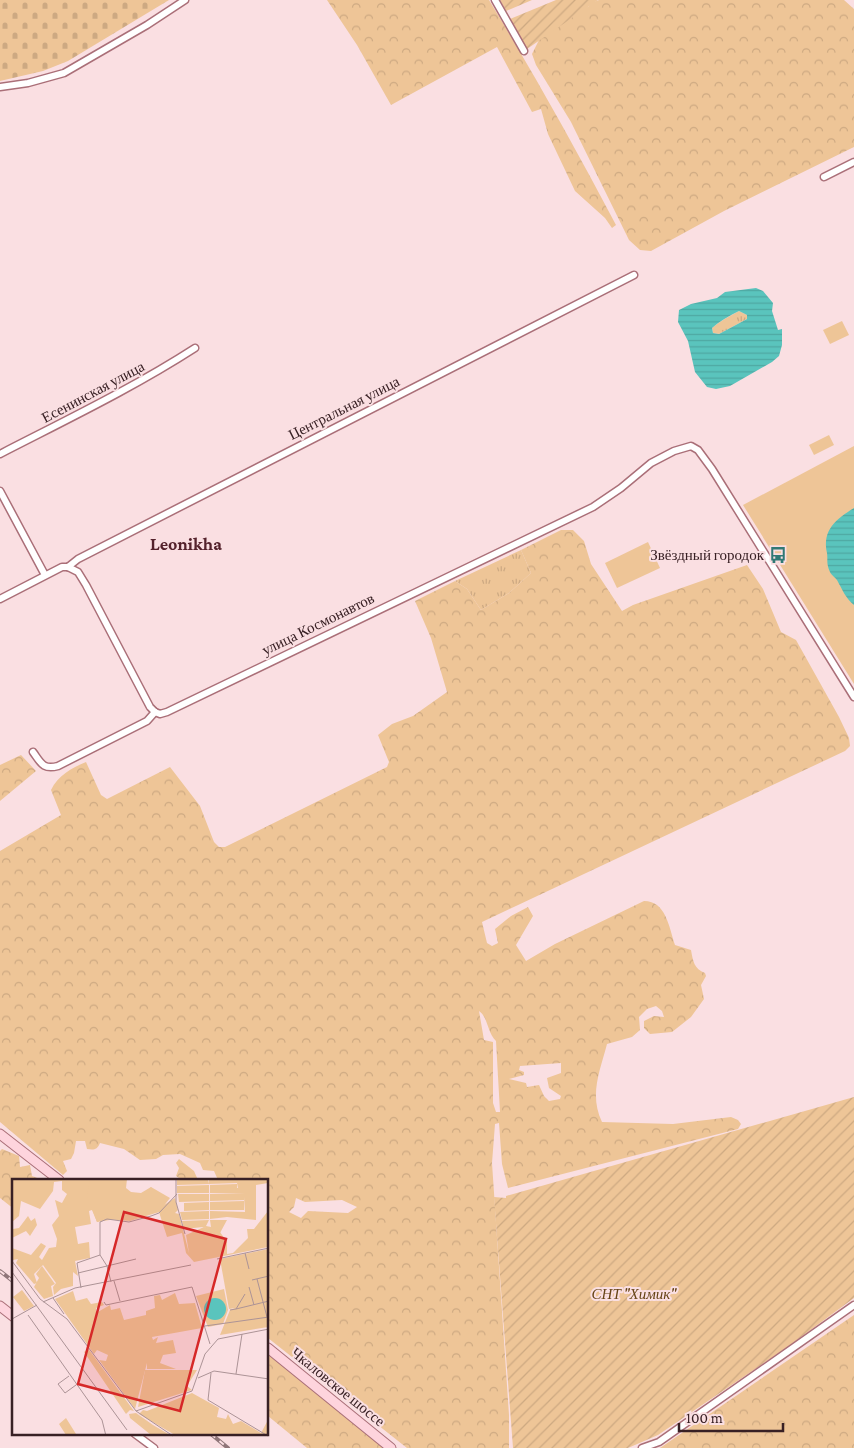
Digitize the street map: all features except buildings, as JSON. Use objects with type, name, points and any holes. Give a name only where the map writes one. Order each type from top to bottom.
[{"type":"street","points":[[0,87],[28,83],[64,73],[147,25],[184,0]]},
{"type":"street","points":[[495,0],[524,51]]},
{"type":"street","points":[[824,177],[854,162]]},
{"type":"street","name":"Центральная улица","points":[[0,599],[62,567],[68,567],[74,561],[634,275]]},
{"type":"street","name":"Есенинская улица","points":[[0,454],[125,390],[195,348]]},
{"type":"street","name":"улица Космонавтов","points":[[33,752],[44,767],[58,766],[147,721],[155,712],[160,714],[167,712],[593,507],[651,463],[674,451],[692,446],[698,450],[712,469],[854,697]]},
{"type":"street","points":[[0,491],[45,576]]},
{"type":"street","points":[[68,567],[78,572],[86,585],[150,708],[155,712]]},
{"type":"street","points":[[0,1134],[58,1179]]},
{"type":"street","points":[[642,1448],[659,1442],[854,1305]]},
{"type":"street","points":[[0,1306],[12,1315]]},
{"type":"street","name":"Чкаловское шоссе","points":[[269,1349],[391,1448]]},
{"type":"street","points":[[139,1436],[154,1448]]},
{"type":"green space","points":[[0,0],[169,0],[68,61],[43,71],[0,81]]},
{"type":"green space","points":[[327,0],[489,0],[586,168],[616,225],[612,228],[605,218],[575,191],[548,134],[541,109],[532,112],[497,47],[391,105],[357,45]]},
{"type":"green space","points":[[500,0],[532,0],[506,11]]},
{"type":"green space","points":[[556,0],[598,0],[527,49],[510,19]]},
{"type":"green space","points":[[599,0],[844,0],[854,9],[854,147],[724,211],[651,251],[640,250],[629,240],[571,122],[536,65],[532,54],[540,38],[576,8],[588,7],[591,3]]},
{"type":"green space","points":[[739,311],[747,315],[747,319],[719,334],[713,333],[712,328]]},
{"type":"green space","points":[[842,321],[849,335],[830,344],[823,330]]},
{"type":"green space","points":[[829,435],[834,445],[814,455],[809,445]]},
{"type":"green space","points":[[854,446],[854,684],[743,505]]},
{"type":"green space","points":[[561,530],[573,530],[584,541],[591,564],[622,611],[633,605],[747,565],[763,589],[781,632],[796,640],[839,717],[849,738],[850,746],[845,751],[482,922],[487,943],[492,946],[498,943],[495,929],[511,916],[528,907],[533,916],[516,945],[526,961],[555,944],[644,901],[657,905],[666,916],[675,945],[691,950],[696,967],[705,973],[706,976],[701,985],[704,999],[691,1017],[672,1032],[650,1034],[644,1028],[644,1021],[654,1016],[664,1017],[662,1011],[656,1006],[647,1009],[639,1017],[640,1030],[632,1037],[607,1044],[597,1083],[596,1102],[598,1112],[602,1122],[673,1124],[731,1117],[738,1120],[741,1124],[738,1129],[508,1188],[502,1164],[499,1123],[495,1124],[492,1163],[509,1415],[509,1448],[407,1448],[269,1339],[269,1179],[218,1179],[214,1171],[203,1170],[200,1163],[180,1154],[163,1155],[156,1159],[140,1160],[124,1149],[100,1143],[95,1149],[87,1149],[85,1141],[76,1141],[71,1159],[63,1161],[67,1171],[63,1175],[0,1122],[0,851],[61,815],[51,790],[61,776],[86,762],[101,795],[107,799],[170,767],[200,806],[214,842],[219,847],[225,847],[387,767],[389,762],[378,735],[392,724],[413,716],[447,692],[431,638],[415,601],[455,581],[467,589],[481,610],[509,593],[531,573],[521,550]],"holes":[[[479,1011],[496,1041],[500,1112],[496,1112],[493,1103],[493,1042],[484,1040]],[[561,1063],[561,1073],[547,1078],[549,1088],[561,1096],[560,1099],[549,1101],[544,1096],[539,1085],[527,1087],[526,1083],[509,1079],[524,1075],[524,1072],[519,1070],[520,1066]],[[296,1198],[305,1202],[342,1200],[357,1207],[348,1213],[308,1211],[301,1218],[289,1212],[294,1207]]]},
{"type":"green space","points":[[648,542],[660,568],[617,588],[605,563]]},
{"type":"green space","points":[[521,550],[531,573],[509,593],[481,610],[467,589],[455,581]]},
{"type":"green space","points":[[21,755],[36,771],[0,801],[0,765]]},
{"type":"green space","name":"СНТ \"Химик\"","points":[[854,1097],[854,1298],[786,1348],[658,1435],[628,1448],[513,1448],[494,1197],[506,1198],[506,1196]]},
{"type":"green space","points":[[2,1149],[19,1156],[20,1167],[30,1165],[32,1176],[40,1179],[12,1179],[12,1207],[0,1198],[0,1151]]},
{"type":"green space","points":[[179,1159],[194,1171],[198,1179],[180,1179],[176,1176],[179,1168],[176,1163]]},
{"type":"green space","points":[[854,1315],[854,1448],[660,1448]]},
{"type":"green space","points":[[269,1355],[387,1448],[307,1448],[269,1417]]},
{"type":"water","points":[[756,288],[763,291],[773,303],[772,311],[778,330],[782,329],[782,345],[779,356],[772,362],[730,386],[716,389],[707,387],[695,372],[688,341],[678,322],[679,310],[691,304],[717,298],[725,292]],"holes":[[[739,311],[747,315],[747,319],[719,334],[713,333],[712,328]]]},
{"type":"water","points":[[854,508],[854,605],[846,597],[837,580],[830,572],[826,545],[832,526],[841,516]]},
{"type":"railway","points":[[0,1271],[12,1280]]},
{"type":"railway","points":[[213,1436],[228,1448]]},
{"type":"place","name":"Звёздный городок","points":[[778,555]]},
{"type":"district","name":"Leonikha","points":[[186,544]]}]
